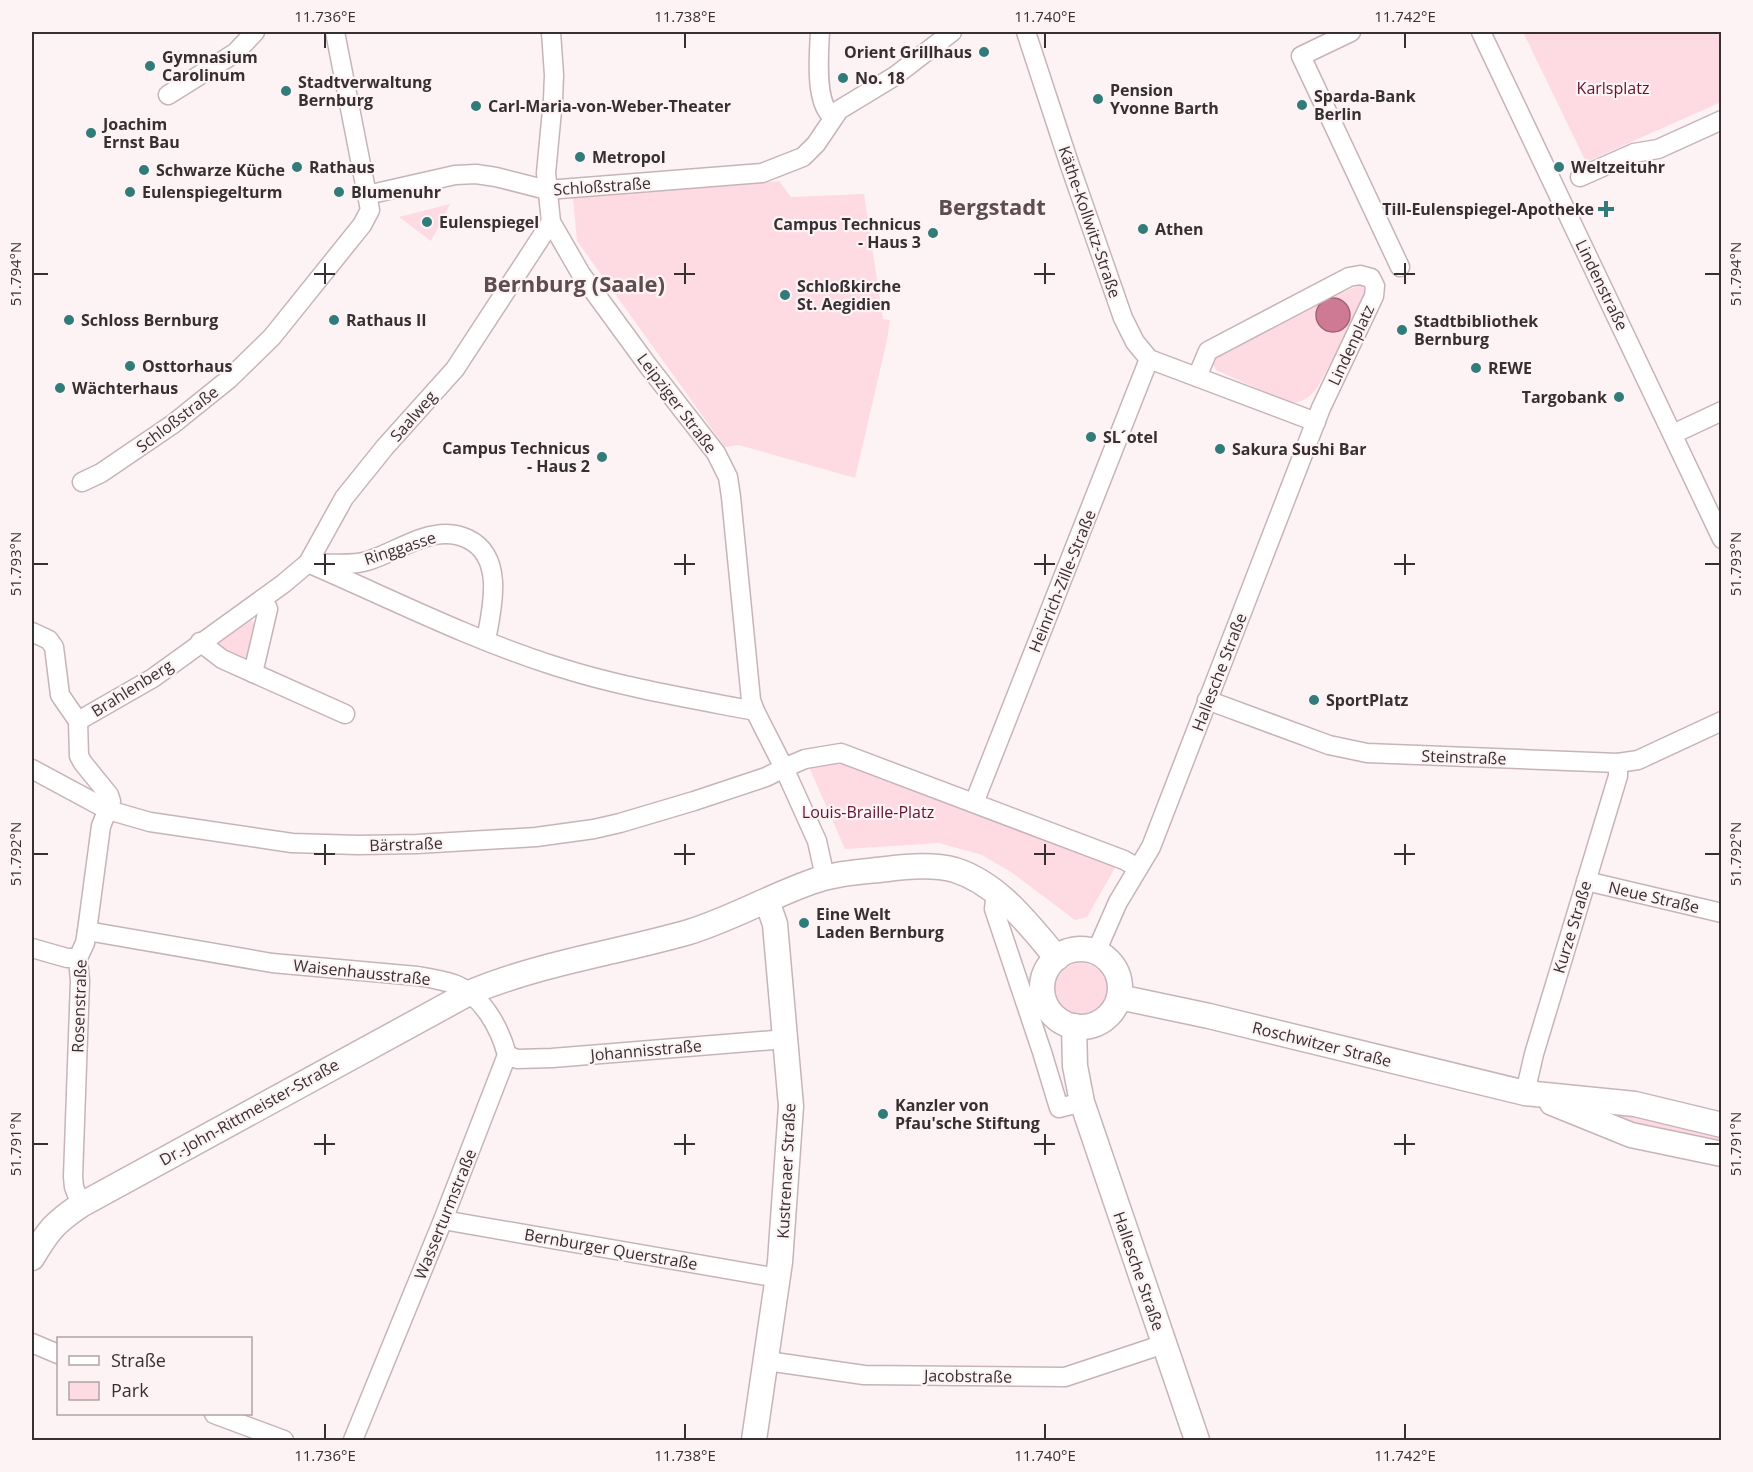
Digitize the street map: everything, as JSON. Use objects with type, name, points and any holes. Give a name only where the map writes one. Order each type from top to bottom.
[{"type":"street","points":[[168,95],[235,53],[255,32]]},
{"type":"street","points":[[335,32],[368,195]]},
{"type":"street","name":"Leipziger Straße","points":[[551,32],[554,75],[546,173],[551,222],[574,264],[649,367],[716,453],[728,477],[748,684],[754,711]]},
{"type":"street","points":[[820,32],[821,95],[827,114],[833,117]]},
{"type":"street","name":"Schloßstraße","points":[[82,482],[101,473],[173,424],[229,380],[257,353],[362,225],[370,210],[368,195],[455,175],[476,174],[547,190],[762,173],[803,157],[816,144],[833,117],[845,106],[895,76],[952,32]]},
{"type":"street","name":"Käthe-Kollwitz-Straße","points":[[1026,32],[1123,318],[1135,342],[1149,359]]},
{"type":"street","points":[[1351,32],[1301,56],[1400,267]]},
{"type":"street","name":"Lindenstraße","points":[[1481,32],[1722,539]]},
{"type":"street","points":[[1580,177],[1634,153],[1658,149],[1722,120]]},
{"type":"street","name":"Saalweg","points":[[193,648],[263,599],[308,563],[344,498],[385,447],[455,369],[551,222]]},
{"type":"street","name":"Lindenplatz","points":[[1197,376],[1208,351],[1349,277],[1360,275],[1371,278],[1375,286],[1374,296],[1316,422]]},
{"type":"street","points":[[1149,359],[1316,422]]},
{"type":"street","name":"Heinrich-Zille-Straße","points":[[974,803],[1149,359]]},
{"type":"street","points":[[1673,434],[1722,411]]},
{"type":"street","name":"Hallesche Straße","points":[[1096,952],[1111,916],[1151,847],[1316,422]]},
{"type":"street","name":"Ringgasse","points":[[308,563],[366,562],[432,536],[449,534],[464,538],[475,543],[483,551],[492,573],[491,612],[486,640]]},
{"type":"street","name":"Ringgasse","points":[[308,563],[486,640],[554,666],[617,684],[754,711]]},
{"type":"street","points":[[253,673],[268,609],[263,599]]},
{"type":"street","name":"Brahlenberg","points":[[32,632],[49,640],[54,647],[60,695],[78,721],[79,756],[109,795],[111,801],[108,810]]},
{"type":"street","points":[[193,648],[345,714]]},
{"type":"street","name":"Brahlenberg","points":[[78,721],[140,687],[193,648]]},
{"type":"street","name":"Steinstraße","points":[[1208,700],[1329,745],[1368,753],[1618,763],[1638,760],[1722,721]]},
{"type":"street","points":[[754,711],[784,768],[817,841],[825,878]]},
{"type":"street","points":[[784,768],[805,759],[841,753],[1124,860],[1138,868]]},
{"type":"street","name":"Kurze Straße","points":[[1525,1092],[1534,1054],[1618,776],[1618,763]]},
{"type":"street","name":"Bärstraße","points":[[32,769],[108,810],[150,822],[292,843],[358,845],[452,842],[571,833],[620,823],[766,777],[784,768]]},
{"type":"street","name":"Rosenstraße","points":[[81,1204],[74,1187],[73,1177],[80,981],[78,958],[85,943],[101,826],[108,810]]},
{"type":"street","points":[[507,1055],[502,1038],[488,1013],[470,993],[500,980],[688,932],[811,882],[838,874],[907,867],[938,867],[967,875],[996,891],[1056,958]]},
{"type":"street","name":"Neue Straße","points":[[1586,881],[1722,913]]},
{"type":"street","points":[[996,891],[994,909],[1059,1108],[1082,1102]]},
{"type":"street","name":"Kustrenaer Straße","points":[[754,1440],[778,1278],[790,1106],[775,924],[767,901]]},
{"type":"street","name":"Waisenhausstraße","points":[[87,932],[272,963],[417,976],[456,985],[470,993]]},
{"type":"street","points":[[32,948],[67,958],[78,958]]},
{"type":"street","points":[[1075,950],[1096,952],[1106,958],[1116,971],[1120,986],[1119,997],[1111,1013],[1102,1021],[1086,1027],[1064,1023],[1055,1016],[1044,998],[1042,987],[1044,976],[1056,958],[1075,950]]},
{"type":"street","name":"Dr.-John-Rittmeister-Straße","points":[[40,1229],[81,1204],[470,993]]},
{"type":"street","name":"Roschwitzer Straße","points":[[1119,997],[1209,1016],[1525,1092],[1635,1104],[1722,1125]]},
{"type":"street","name":"Hallesche Straße","points":[[1074,1026],[1074,1066],[1082,1102],[1197,1440]]},
{"type":"street","name":"Johannisstraße","points":[[507,1055],[517,1059],[552,1058],[786,1038]]},
{"type":"street","name":"Wasserturmstraße","points":[[352,1440],[443,1220],[507,1055]]},
{"type":"street","name":"Roschwitzer Straße","points":[[1525,1092],[1630,1135],[1722,1154]]},
{"type":"street","name":"Bernburger Querstraße","points":[[443,1220],[778,1278]]},
{"type":"street","points":[[32,1258],[40,1229]]},
{"type":"street","points":[[32,1343],[57,1354]]},
{"type":"street","name":"Jacobstraße","points":[[767,1361],[864,1375],[1065,1377],[1164,1344]]},
{"type":"street","points":[[219,1415],[284,1440]]},
{"type":"green space","name":"Karlsplatz","points":[[1523,32],[1721,32],[1721,102],[1586,162]]},
{"type":"green space","points":[[779,181],[791,197],[864,194],[883,319],[890,320],[855,478],[739,445],[725,447],[577,241],[573,198]]},
{"type":"green space","points":[[450,204],[431,241],[399,217]]},
{"type":"green space","points":[[1360,285],[1366,289],[1367,296],[1317,388],[1305,399],[1289,403],[1216,370],[1212,362],[1215,355],[1324,300]]},
{"type":"green space","points":[[247,618],[258,624],[247,664],[215,643]]},
{"type":"green space","name":"Louis-Braille-Platz","points":[[832,760],[1116,866],[1087,917],[1075,920],[1011,872],[982,855],[939,843],[845,849],[809,767],[817,762]]},
{"type":"green space","points":[[1081,963],[1091,965],[1099,971],[1105,979],[1107,989],[1105,999],[1099,1007],[1091,1013],[1081,1015],[1071,1013],[1063,1007],[1057,999],[1055,989],[1057,979],[1063,971],[1071,965]]},
{"type":"green space","points":[[1575,1104],[1721,1130],[1721,1147],[1641,1129]]},
{"type":"shaded area","points":[[1333,298],[1345,303],[1350,315],[1345,327],[1333,332],[1321,327],[1316,315],[1321,303]]},
{"type":"place","name":"Orient Grillhaus","points":[[984,52]]},
{"type":"place","name":"Gymnasium Carolinum","points":[[150,66]]},
{"type":"place","name":"No. 18","points":[[843,78]]},
{"type":"place","name":"Stadtverwaltung Bernburg","points":[[286,91]]},
{"type":"place","name":"Pension Yvonne Barth","points":[[1098,99]]},
{"type":"place","name":"Sparda-Bank Berlin","points":[[1302,105]]},
{"type":"place","name":"Carl-Maria-von-Weber-Theater","points":[[476,106]]},
{"type":"place","name":"Joachim Ernst Bau","points":[[91,133]]},
{"type":"place","name":"Metropol","points":[[580,157]]},
{"type":"place","name":"Rathaus","points":[[297,167]]},
{"type":"place","name":"Weltzeituhr","points":[[1559,167]]},
{"type":"place","name":"Schwarze Küche","points":[[144,170]]},
{"type":"place","name":"Eulenspiegelturm","points":[[130,192]]},
{"type":"place","name":"Blumenuhr","points":[[339,192]]},
{"type":"place","name":"Till-Eulenspiegel-Apotheke","points":[[1606,209]]},
{"type":"place","name":"Eulenspiegel","points":[[427,222]]},
{"type":"place","name":"Athen","points":[[1143,229]]},
{"type":"place","name":"Campus Technicus - Haus 3","points":[[933,233]]},
{"type":"place","name":"Schloßkirche St. Aegidien","points":[[785,295]]},
{"type":"place","name":"Schloss Bernburg","points":[[69,320]]},
{"type":"place","name":"Rathaus II","points":[[334,320]]},
{"type":"place","name":"Stadtbibliothek Bernburg","points":[[1402,330]]},
{"type":"place","name":"Osttorhaus","points":[[130,366]]},
{"type":"place","name":"REWE","points":[[1476,368]]},
{"type":"place","name":"Wächterhaus","points":[[60,388]]},
{"type":"place","name":"Targobank","points":[[1619,397]]},
{"type":"place","name":"SL´otel","points":[[1091,437]]},
{"type":"place","name":"Sakura Sushi Bar","points":[[1220,449]]},
{"type":"place","name":"Campus Technicus - Haus 2","points":[[602,457]]},
{"type":"place","name":"SportPlatz","points":[[1314,700]]},
{"type":"place","name":"Eine Welt Laden Bernburg","points":[[804,923]]},
{"type":"place","name":"Kanzler von Pfau'sche Stiftung","points":[[883,1114]]},
{"type":"district","name":"Bergstadt","points":[[992,207]]},
{"type":"district","name":"Bernburg (Saale)","points":[[574,284]]}]
